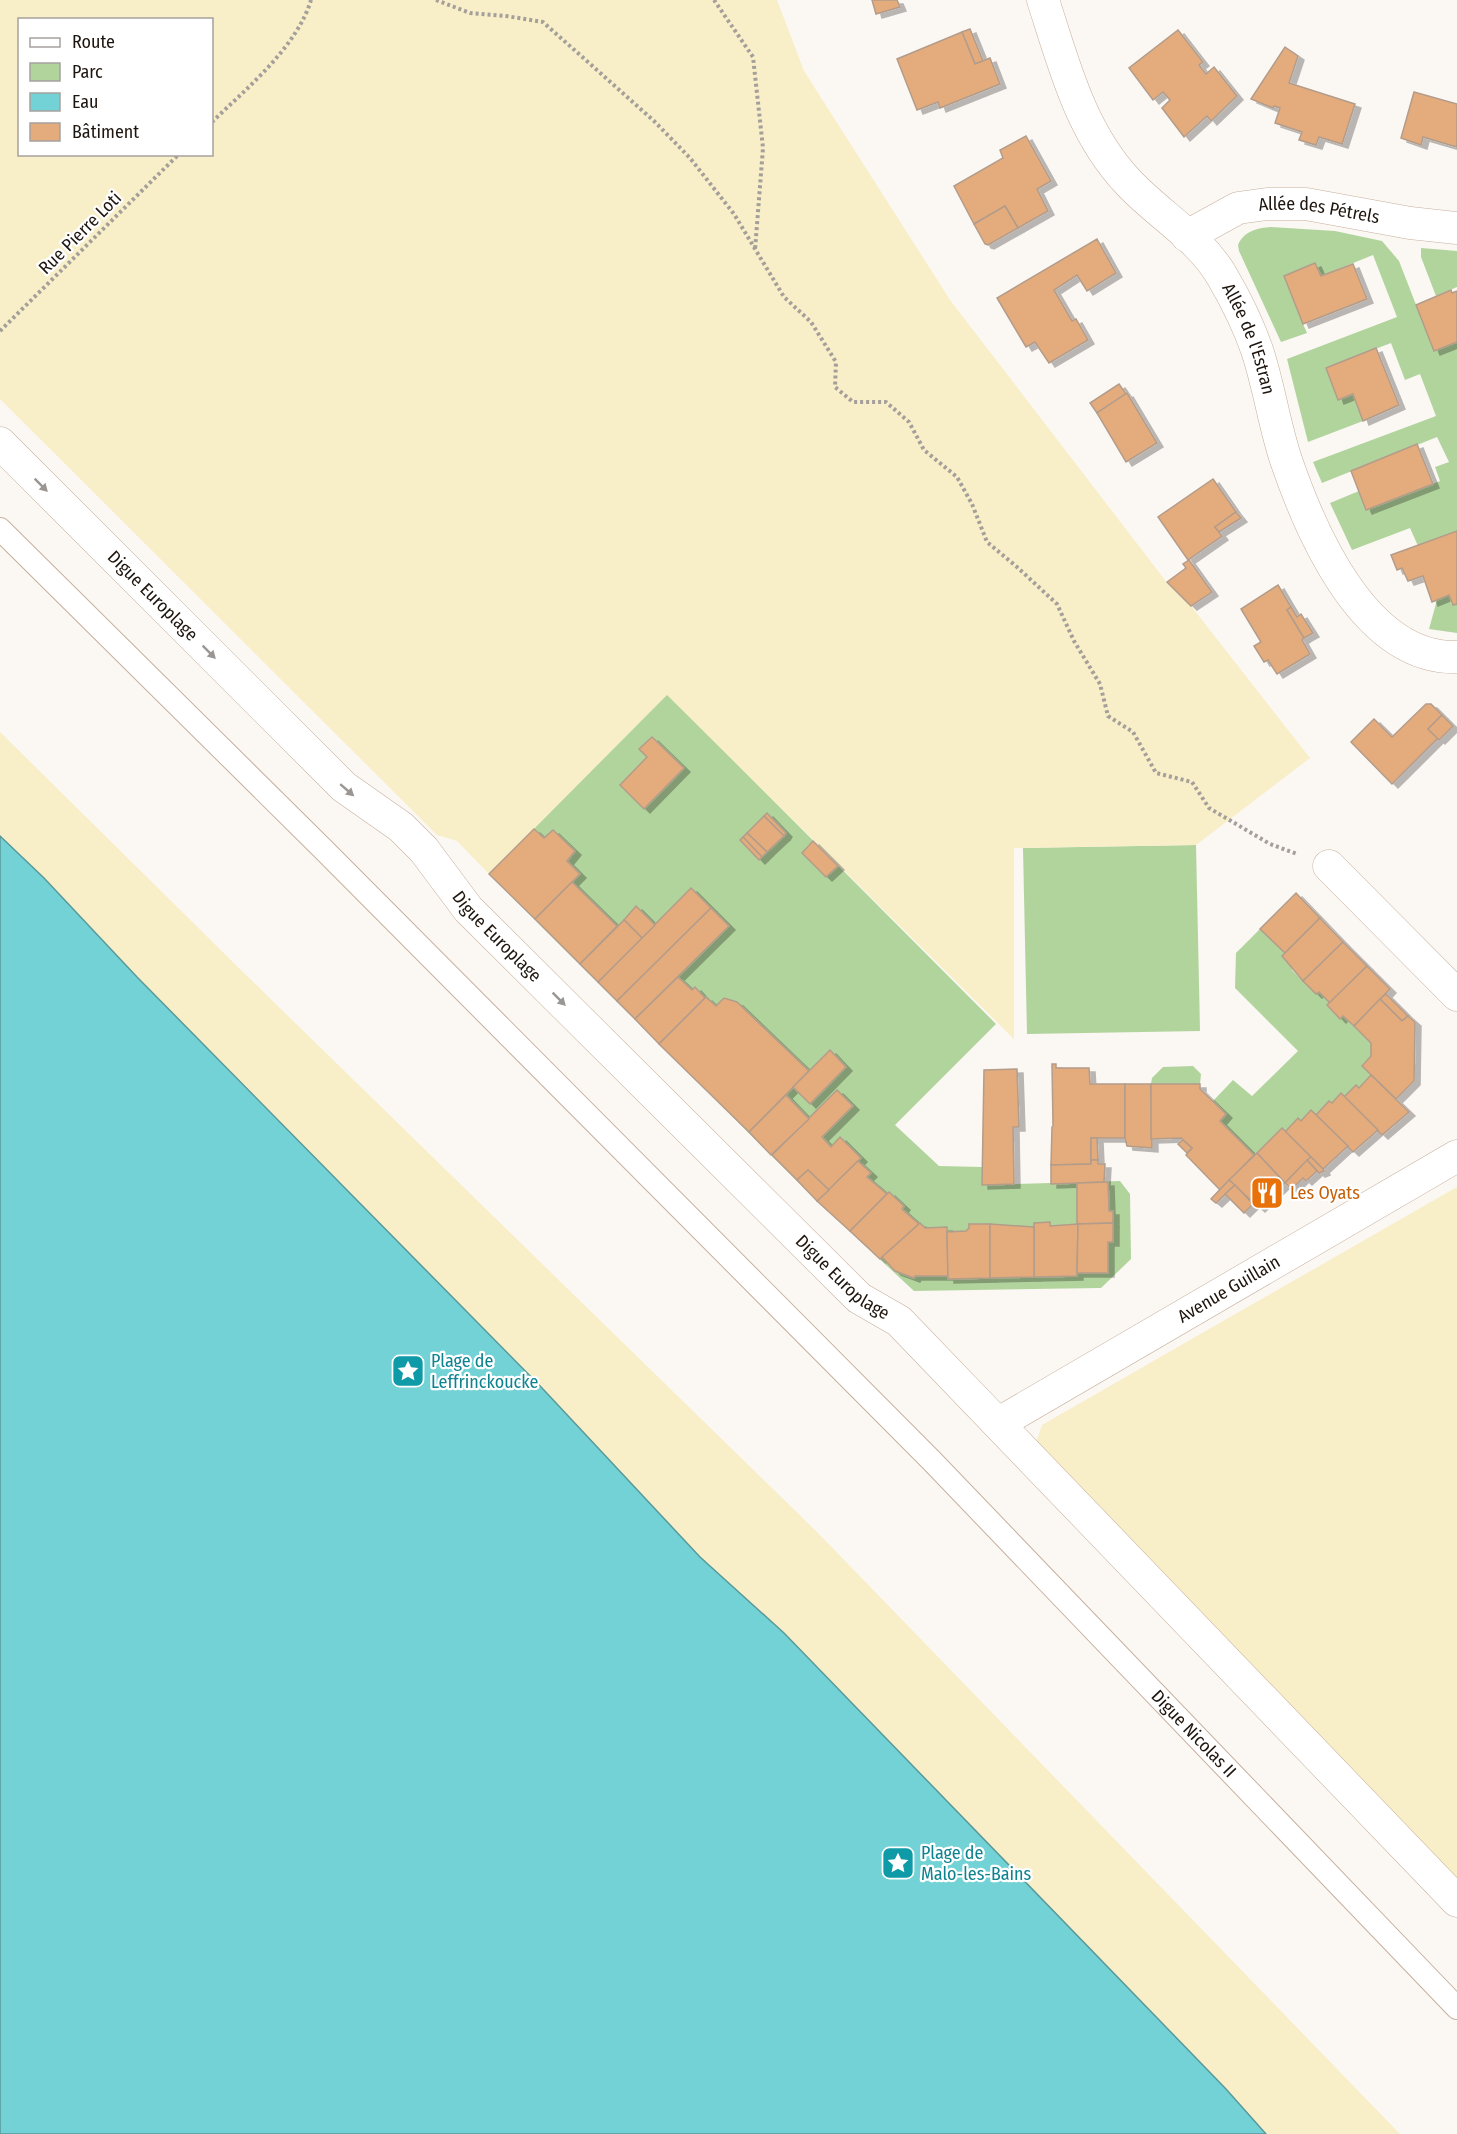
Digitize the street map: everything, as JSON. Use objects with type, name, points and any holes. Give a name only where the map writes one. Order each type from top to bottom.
[{"type":"street","name":"Allée de l'Estran","points":[[1043,0],[1071,86],[1098,144],[1128,183],[1187,236],[1216,266],[1249,329],[1261,364],[1283,449],[1297,489],[1314,529],[1341,577],[1365,611],[1398,640],[1427,653],[1457,657]]},
{"type":"street","name":"Allée des Pétrels","points":[[1187,236],[1238,208],[1267,204],[1306,204],[1410,223],[1457,228]]},
{"type":"street","name":"Digue Europlage","points":[[0,443],[344,787],[394,822],[424,850],[468,909],[859,1298],[899,1321],[999,1424]]},
{"type":"street","name":"Digue Nicolas II","points":[[0,529],[323,849],[932,1461],[1457,2008]]},
{"type":"street","points":[[1329,866],[1457,995]]},
{"type":"street","name":"Avenue Guillain","points":[[999,1424],[1457,1156]]},
{"type":"street","points":[[999,1424],[1457,1901]]},
{"type":"path","points":[[213,121],[265,70],[283,48],[298,29],[311,0]]},
{"type":"path","points":[[436,0],[470,14],[506,16],[543,22],[617,86],[690,158],[734,214],[783,297],[811,322],[836,362],[835,387],[853,402],[886,402],[909,422],[924,450],[957,477],[972,504],[987,542],[1057,604],[1074,641],[1100,684],[1108,716],[1133,732],[1156,773],[1192,782],[1209,808],[1270,844],[1329,866]]},
{"type":"path","points":[[714,0],[753,57],[763,148],[755,250]]},
{"type":"path","name":"Rue Pierre Loti","points":[[0,331],[177,156]]},
{"type":"green space","points":[[1271,227],[1335,231],[1382,241],[1399,261],[1434,351],[1457,342],[1457,531],[1418,546],[1410,528],[1352,550],[1330,503],[1359,491],[1367,510],[1440,481],[1435,467],[1449,462],[1437,437],[1322,483],[1313,462],[1436,416],[1420,374],[1405,380],[1391,343],[1326,368],[1338,400],[1353,394],[1363,421],[1308,442],[1287,359],[1397,317],[1373,255],[1321,276],[1303,324],[1307,333],[1281,342],[1238,245],[1244,236],[1252,231]]},
{"type":"green space","points":[[1421,248],[1457,251],[1457,287],[1436,296],[1421,257]]},
{"type":"green space","points":[[1449,595],[1452,605],[1457,604],[1457,633],[1429,629],[1437,600]]},
{"type":"green space","points":[[667,694],[996,1024],[895,1125],[939,1166],[982,1167],[982,1185],[1120,1181],[1130,1194],[1131,1259],[1101,1288],[914,1291],[817,1201],[489,874]]},
{"type":"green space","points":[[1196,845],[1200,1031],[1027,1034],[1023,848]]},
{"type":"green space","points":[[1260,929],[1285,953],[1292,970],[1316,994],[1319,992],[1330,1003],[1327,1006],[1340,1018],[1343,1016],[1371,1043],[1371,1056],[1362,1065],[1371,1075],[1359,1088],[1332,1103],[1329,1101],[1316,1115],[1311,1111],[1301,1121],[1298,1119],[1285,1132],[1282,1129],[1254,1155],[1220,1121],[1226,1114],[1213,1101],[1233,1080],[1252,1096],[1298,1051],[1235,988],[1236,953]]},
{"type":"green space","points":[[1193,1066],[1201,1074],[1200,1084],[1151,1084],[1152,1078],[1163,1067]]},
{"type":"sand","points":[[0,0],[777,0],[804,71],[950,300],[1168,584],[1191,606],[1310,758],[1196,845],[1014,848],[1014,1039],[667,695],[489,874],[457,841],[437,835],[0,399]]},
{"type":"sand","points":[[0,732],[818,1533],[1400,2134],[916,2134],[0,1208]]},
{"type":"sand","points":[[1457,1187],[1457,1881],[1036,1443],[1042,1425]]},
{"type":"water","points":[[0,836],[44,878],[137,977],[542,1388],[700,1557],[784,1633],[1226,2089],[1266,2134],[0,2134]]},
{"type":"building","points":[[872,0],[897,0],[900,7],[876,14]]},
{"type":"building","points":[[970,29],[983,61],[975,64],[962,32]]},
{"type":"building","points":[[1178,30],[1203,62],[1199,65],[1206,74],[1214,67],[1237,96],[1211,121],[1207,116],[1184,137],[1162,108],[1170,100],[1163,92],[1153,100],[1129,68]]},
{"type":"building","points":[[962,32],[975,64],[990,58],[1000,84],[940,108],[938,102],[917,110],[897,59]]},
{"type":"building","points":[[1285,47],[1298,56],[1289,83],[1355,104],[1342,144],[1319,137],[1316,145],[1299,140],[1302,132],[1275,123],[1280,108],[1274,106],[1273,108],[1251,99]]},
{"type":"building","points":[[1414,92],[1457,104],[1457,147],[1423,137],[1421,145],[1401,138]]},
{"type":"building","points":[[1026,136],[1051,181],[1037,189],[1048,211],[1018,228],[1005,206],[974,224],[954,186],[1003,158],[1000,150]]},
{"type":"building","points":[[1005,206],[1018,228],[988,245],[985,244],[974,224]]},
{"type":"building","points":[[1097,239],[1116,273],[1087,291],[1077,275],[1054,290],[1072,321],[1076,319],[1088,340],[1049,363],[1035,342],[1026,347],[997,298]]},
{"type":"building","points":[[1315,263],[1321,276],[1353,264],[1367,299],[1303,324],[1284,276]]},
{"type":"building","points":[[1451,290],[1452,293],[1457,291],[1457,342],[1434,351],[1416,305]]},
{"type":"building","points":[[1376,348],[1399,405],[1363,421],[1353,394],[1338,400],[1326,368]]},
{"type":"building","points":[[1119,384],[1126,394],[1097,413],[1090,403]]},
{"type":"building","points":[[1127,393],[1157,443],[1126,462],[1097,413]]},
{"type":"building","points":[[1417,444],[1433,484],[1366,510],[1351,471]]},
{"type":"building","points":[[1213,479],[1236,512],[1215,527],[1222,536],[1188,560],[1158,517]]},
{"type":"building","points":[[1236,512],[1241,518],[1219,532],[1215,527]]},
{"type":"building","points":[[1457,531],[1457,604],[1453,605],[1449,595],[1432,602],[1423,576],[1408,581],[1402,568],[1397,570],[1391,555]]},
{"type":"building","points":[[1189,560],[1212,592],[1191,606],[1167,582],[1186,568],[1183,564]]},
{"type":"building","points":[[1278,585],[1291,607],[1287,610],[1304,638],[1302,640],[1310,654],[1277,674],[1268,660],[1264,662],[1254,646],[1261,642],[1241,609]]},
{"type":"building","points":[[1291,607],[1297,617],[1301,614],[1313,633],[1304,638],[1287,610]]},
{"type":"building","points":[[1426,704],[1431,704],[1442,715],[1428,729],[1438,738],[1392,784],[1351,742],[1374,719],[1392,737]]},
{"type":"building","points":[[1442,715],[1453,726],[1439,740],[1428,729]]},
{"type":"building","points":[[652,737],[684,768],[644,809],[620,785],[647,757],[639,749]]},
{"type":"building","points":[[767,813],[786,833],[784,836],[764,816]]},
{"type":"building","points":[[764,816],[784,836],[767,852],[747,833]]},
{"type":"building","points":[[534,829],[544,838],[553,830],[575,851],[567,861],[580,874],[535,919],[489,874]]},
{"type":"building","points":[[747,833],[767,852],[762,857],[743,837]]},
{"type":"building","points":[[743,837],[762,857],[759,860],[740,840]]},
{"type":"building","points":[[813,841],[838,866],[826,877],[802,853]]},
{"type":"building","points":[[572,882],[617,926],[580,964],[535,919]]},
{"type":"building","points":[[691,888],[711,908],[617,1001],[598,982]]},
{"type":"building","points":[[1296,893],[1320,918],[1285,953],[1260,929]]},
{"type":"building","points":[[636,906],[655,925],[642,938],[624,920]]},
{"type":"building","points":[[711,908],[729,926],[635,1019],[617,1001]]},
{"type":"building","points":[[1320,918],[1343,942],[1303,981],[1282,956]]},
{"type":"building","points":[[624,920],[642,938],[598,982],[580,964]]},
{"type":"building","points":[[1343,942],[1367,966],[1330,1003],[1319,992],[1316,994],[1303,981]]},
{"type":"building","points":[[1367,966],[1390,989],[1354,1026],[1343,1016],[1340,1019],[1327,1005]]},
{"type":"building","points":[[678,977],[692,990],[695,987],[705,998],[659,1044],[635,1019]]},
{"type":"building","points":[[1386,994],[1408,1016],[1402,1021],[1380,999]]},
{"type":"building","points":[[706,997],[716,1006],[724,998],[737,1002],[809,1071],[749,1132],[659,1044]]},
{"type":"building","points":[[1380,999],[1402,1021],[1408,1016],[1415,1022],[1414,1081],[1396,1099],[1362,1066],[1371,1056],[1371,1043],[1354,1026]]},
{"type":"building","points":[[830,1050],[846,1067],[810,1104],[793,1087]]},
{"type":"building","points":[[1052,1064],[1056,1064],[1056,1068],[1089,1068],[1090,1084],[1125,1084],[1125,1138],[1091,1138],[1091,1164],[1051,1165]]},
{"type":"building","points":[[1017,1069],[1019,1127],[1013,1127],[1014,1184],[982,1185],[984,1070]]},
{"type":"building","points":[[1371,1075],[1409,1112],[1382,1135],[1344,1097],[1356,1085],[1359,1088]]},
{"type":"building","points":[[1125,1084],[1151,1084],[1152,1148],[1127,1146]]},
{"type":"building","points":[[1151,1084],[1200,1084],[1200,1089],[1226,1114],[1220,1121],[1254,1155],[1220,1190],[1186,1155],[1192,1148],[1181,1138],[1151,1139]]},
{"type":"building","points":[[837,1090],[853,1106],[822,1137],[831,1147],[840,1137],[861,1158],[829,1190],[808,1170],[797,1180],[772,1155]]},
{"type":"building","points":[[1341,1093],[1378,1130],[1353,1152],[1316,1115],[1329,1101],[1332,1103]]},
{"type":"building","points":[[786,1095],[809,1119],[771,1155],[749,1132]]},
{"type":"building","points":[[1311,1110],[1348,1146],[1323,1169],[1285,1132],[1298,1118],[1301,1121]]},
{"type":"building","points":[[1282,1128],[1311,1157],[1285,1183],[1257,1153]]},
{"type":"building","points":[[1091,1138],[1097,1138],[1098,1160],[1091,1160]]},
{"type":"building","points":[[1183,1140],[1192,1148],[1187,1153],[1178,1144]]},
{"type":"building","points":[[1257,1153],[1285,1183],[1259,1208],[1229,1180]]},
{"type":"building","points":[[1311,1157],[1324,1171],[1319,1173],[1307,1160]]},
{"type":"building","points":[[1091,1160],[1098,1160],[1098,1164],[1105,1164],[1104,1182],[1051,1184],[1051,1165],[1091,1164]]},
{"type":"building","points":[[1307,1160],[1317,1171],[1306,1181],[1303,1178],[1292,1189],[1285,1183]]},
{"type":"building","points":[[858,1161],[871,1173],[867,1177],[887,1194],[850,1231],[817,1201]]},
{"type":"building","points":[[808,1170],[829,1190],[817,1201],[797,1180]]},
{"type":"building","points":[[1229,1180],[1235,1185],[1216,1203],[1211,1199]]},
{"type":"building","points":[[1108,1182],[1109,1211],[1113,1211],[1113,1223],[1077,1224],[1077,1183]]},
{"type":"building","points":[[1235,1185],[1253,1204],[1244,1213],[1225,1194]]},
{"type":"building","points":[[889,1192],[904,1206],[902,1209],[919,1224],[880,1259],[850,1231]]},
{"type":"building","points":[[1050,1222],[1050,1226],[1078,1224],[1077,1276],[1034,1277],[1034,1223]]},
{"type":"building","points":[[920,1223],[925,1228],[947,1227],[948,1276],[915,1276],[914,1278],[895,1271],[882,1257]]},
{"type":"building","points":[[1113,1223],[1113,1242],[1108,1242],[1108,1273],[1077,1273],[1078,1224]]},
{"type":"building","points":[[969,1224],[990,1224],[990,1278],[948,1279],[947,1232],[966,1231]]},
{"type":"building","points":[[990,1224],[1034,1227],[1034,1277],[990,1278]]},
{"type":"place","name":"Les Oyats","points":[[1267,1193]]},
{"type":"place","name":"Plage de Leffrinckoucke","points":[[408,1371]]},
{"type":"place","name":"Plage de Malo-les-Bains","points":[[898,1863]]}]
